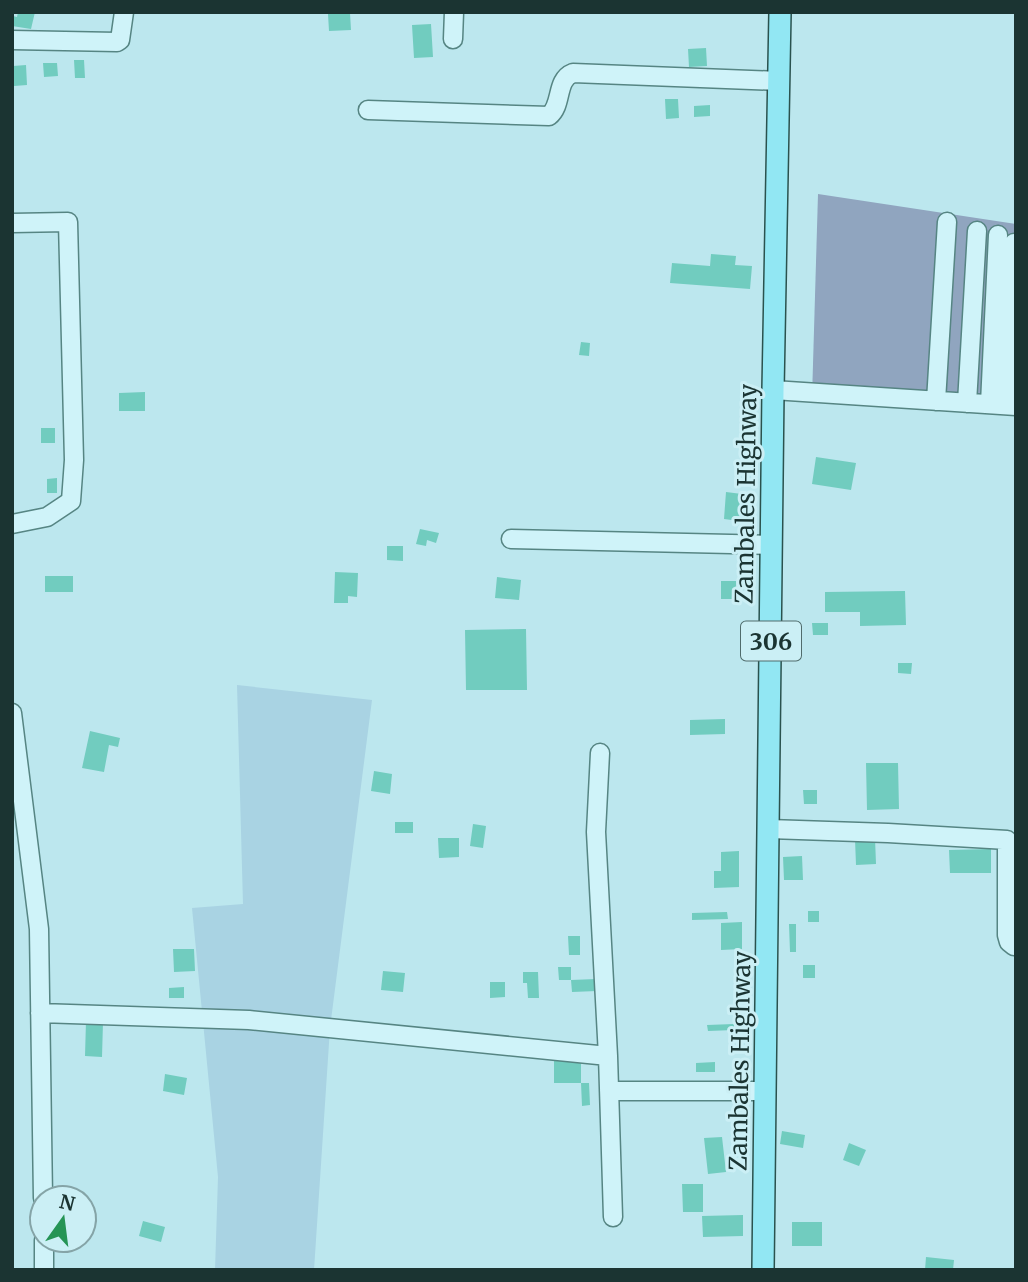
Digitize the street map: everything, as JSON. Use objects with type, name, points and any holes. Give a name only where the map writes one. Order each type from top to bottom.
[{"type":"main road","name":"Zambales Highway","points":[[763,1270],[780,12]]},
{"type":"street","points":[[12,40],[117,42],[120,40],[124,12]]},
{"type":"street","points":[[453,39],[454,12]]},
{"type":"street","points":[[368,110],[549,116],[554,112],[563,80],[573,73],[779,81]]},
{"type":"street","points":[[12,223],[68,222],[74,460],[71,501],[47,517],[12,524]]},
{"type":"street","points":[[936,401],[947,222]]},
{"type":"street","points":[[967,402],[977,231]]},
{"type":"street","points":[[773,390],[1004,405],[1006,239]]},
{"type":"street","points":[[511,539],[772,545]]},
{"type":"street","points":[[12,713],[39,929],[43,1184]]},
{"type":"street","points":[[600,753],[596,832],[608,1056],[613,1217]]},
{"type":"street","points":[[769,829],[1007,840],[1007,935],[1014,946]]},
{"type":"street","points":[[40,1013],[249,1020],[608,1056]]},
{"type":"street","points":[[609,1091],[766,1091]]},
{"type":"shaded area","points":[[818,194],[1016,224],[1016,411],[812,398]]},
{"type":"shaded area","points":[[237,685],[372,700],[330,1028],[314,1270],[215,1270],[218,1177],[192,908],[243,904]]},
{"type":"building","points":[[18,12],[35,12],[31,29],[12,26],[13,16],[17,17]]},
{"type":"building","points":[[350,13],[351,30],[329,31],[328,14]]},
{"type":"building","points":[[431,24],[433,57],[414,58],[412,25]]},
{"type":"building","points":[[706,48],[707,66],[689,67],[688,49]]},
{"type":"building","points":[[74,60],[84,60],[85,78],[75,78]]},
{"type":"building","points":[[43,63],[57,63],[58,76],[44,77]]},
{"type":"building","points":[[26,65],[27,85],[14,86],[13,66]]},
{"type":"building","points":[[665,99],[678,99],[679,118],[666,119]]},
{"type":"building","points":[[710,105],[710,116],[694,117],[694,106]]},
{"type":"building","points":[[711,254],[736,256],[735,265],[752,266],[750,289],[670,283],[672,263],[710,266]]},
{"type":"building","points":[[581,342],[590,343],[589,356],[579,355]]},
{"type":"building","points":[[145,392],[145,411],[119,411],[119,393]]},
{"type":"building","points":[[41,428],[55,428],[55,443],[41,443]]},
{"type":"building","points":[[816,457],[856,463],[851,490],[812,484]]},
{"type":"building","points":[[57,478],[57,493],[47,493],[47,479]]},
{"type":"building","points":[[726,492],[750,495],[747,522],[724,519]]},
{"type":"building","points":[[420,529],[439,533],[436,543],[427,540],[426,546],[416,544]]},
{"type":"building","points":[[387,546],[403,546],[403,561],[387,560]]},
{"type":"building","points":[[335,572],[358,573],[357,597],[348,596],[348,603],[334,603]]},
{"type":"building","points":[[45,576],[73,576],[73,592],[45,592]]},
{"type":"building","points":[[497,577],[521,580],[519,600],[495,598]]},
{"type":"building","points":[[721,581],[736,581],[736,599],[721,599]]},
{"type":"building","points":[[905,591],[906,625],[860,626],[860,612],[825,612],[825,592]]},
{"type":"building","points":[[812,623],[828,623],[828,635],[813,635]]},
{"type":"building","points":[[526,629],[527,690],[466,690],[465,630]]},
{"type":"building","points":[[898,663],[912,663],[911,674],[898,673]]},
{"type":"building","points":[[725,719],[725,734],[690,735],[690,720]]},
{"type":"building","points":[[90,731],[120,738],[118,747],[109,745],[104,772],[82,768]]},
{"type":"building","points":[[866,763],[898,763],[899,809],[867,810]]},
{"type":"building","points":[[374,771],[392,774],[390,794],[371,791]]},
{"type":"building","points":[[803,790],[817,790],[817,804],[804,804]]},
{"type":"building","points":[[395,822],[413,822],[413,833],[395,833]]},
{"type":"building","points":[[473,824],[486,826],[483,848],[470,846]]},
{"type":"building","points":[[438,838],[459,838],[459,857],[439,858]]},
{"type":"building","points":[[875,838],[876,864],[856,865],[855,839]]},
{"type":"building","points":[[991,849],[991,873],[950,873],[949,850]]},
{"type":"building","points":[[739,851],[739,887],[714,888],[714,871],[721,871],[721,852]]},
{"type":"building","points":[[802,856],[803,880],[784,880],[783,857]]},
{"type":"building","points":[[808,911],[819,911],[819,922],[808,922]]},
{"type":"building","points":[[727,912],[728,919],[692,920],[692,913]]},
{"type":"building","points":[[742,922],[742,949],[721,950],[721,923]]},
{"type":"building","points":[[789,924],[796,924],[796,952],[790,952]]},
{"type":"building","points":[[568,936],[580,936],[580,955],[569,955]]},
{"type":"building","points":[[173,949],[194,949],[195,971],[174,972]]},
{"type":"building","points":[[803,965],[815,965],[815,978],[803,978]]},
{"type":"building","points":[[558,967],[571,967],[571,980],[559,980]]},
{"type":"building","points":[[383,971],[405,973],[403,992],[381,990]]},
{"type":"building","points":[[523,972],[538,972],[539,998],[528,998]]},
{"type":"building","points":[[596,979],[597,991],[572,992],[571,980]]},
{"type":"building","points":[[490,982],[505,982],[505,997],[490,998]]},
{"type":"building","points":[[184,987],[184,998],[169,998],[169,988]]},
{"type":"building","points":[[86,1021],[103,1022],[102,1057],[85,1056]]},
{"type":"building","points":[[734,1024],[734,1030],[708,1031],[707,1025]]},
{"type":"building","points":[[554,1060],[581,1060],[581,1083],[554,1083]]},
{"type":"building","points":[[715,1062],[715,1072],[696,1072],[696,1063]]},
{"type":"building","points":[[165,1074],[187,1078],[184,1095],[163,1091]]},
{"type":"building","points":[[581,1083],[589,1083],[590,1105],[582,1106]]},
{"type":"building","points":[[782,1131],[805,1135],[803,1148],[780,1144]]},
{"type":"building","points":[[722,1137],[726,1172],[708,1174],[704,1138]]},
{"type":"building","points":[[849,1143],[866,1150],[859,1166],[843,1160]]},
{"type":"building","points":[[682,1184],[703,1184],[703,1212],[683,1212]]},
{"type":"building","points":[[743,1215],[743,1236],[703,1237],[702,1216]]},
{"type":"building","points":[[143,1221],[165,1227],[161,1242],[139,1236]]},
{"type":"building","points":[[792,1222],[822,1222],[822,1246],[792,1246]]},
{"type":"building","points":[[926,1257],[954,1260],[953,1270],[925,1270]]}]
